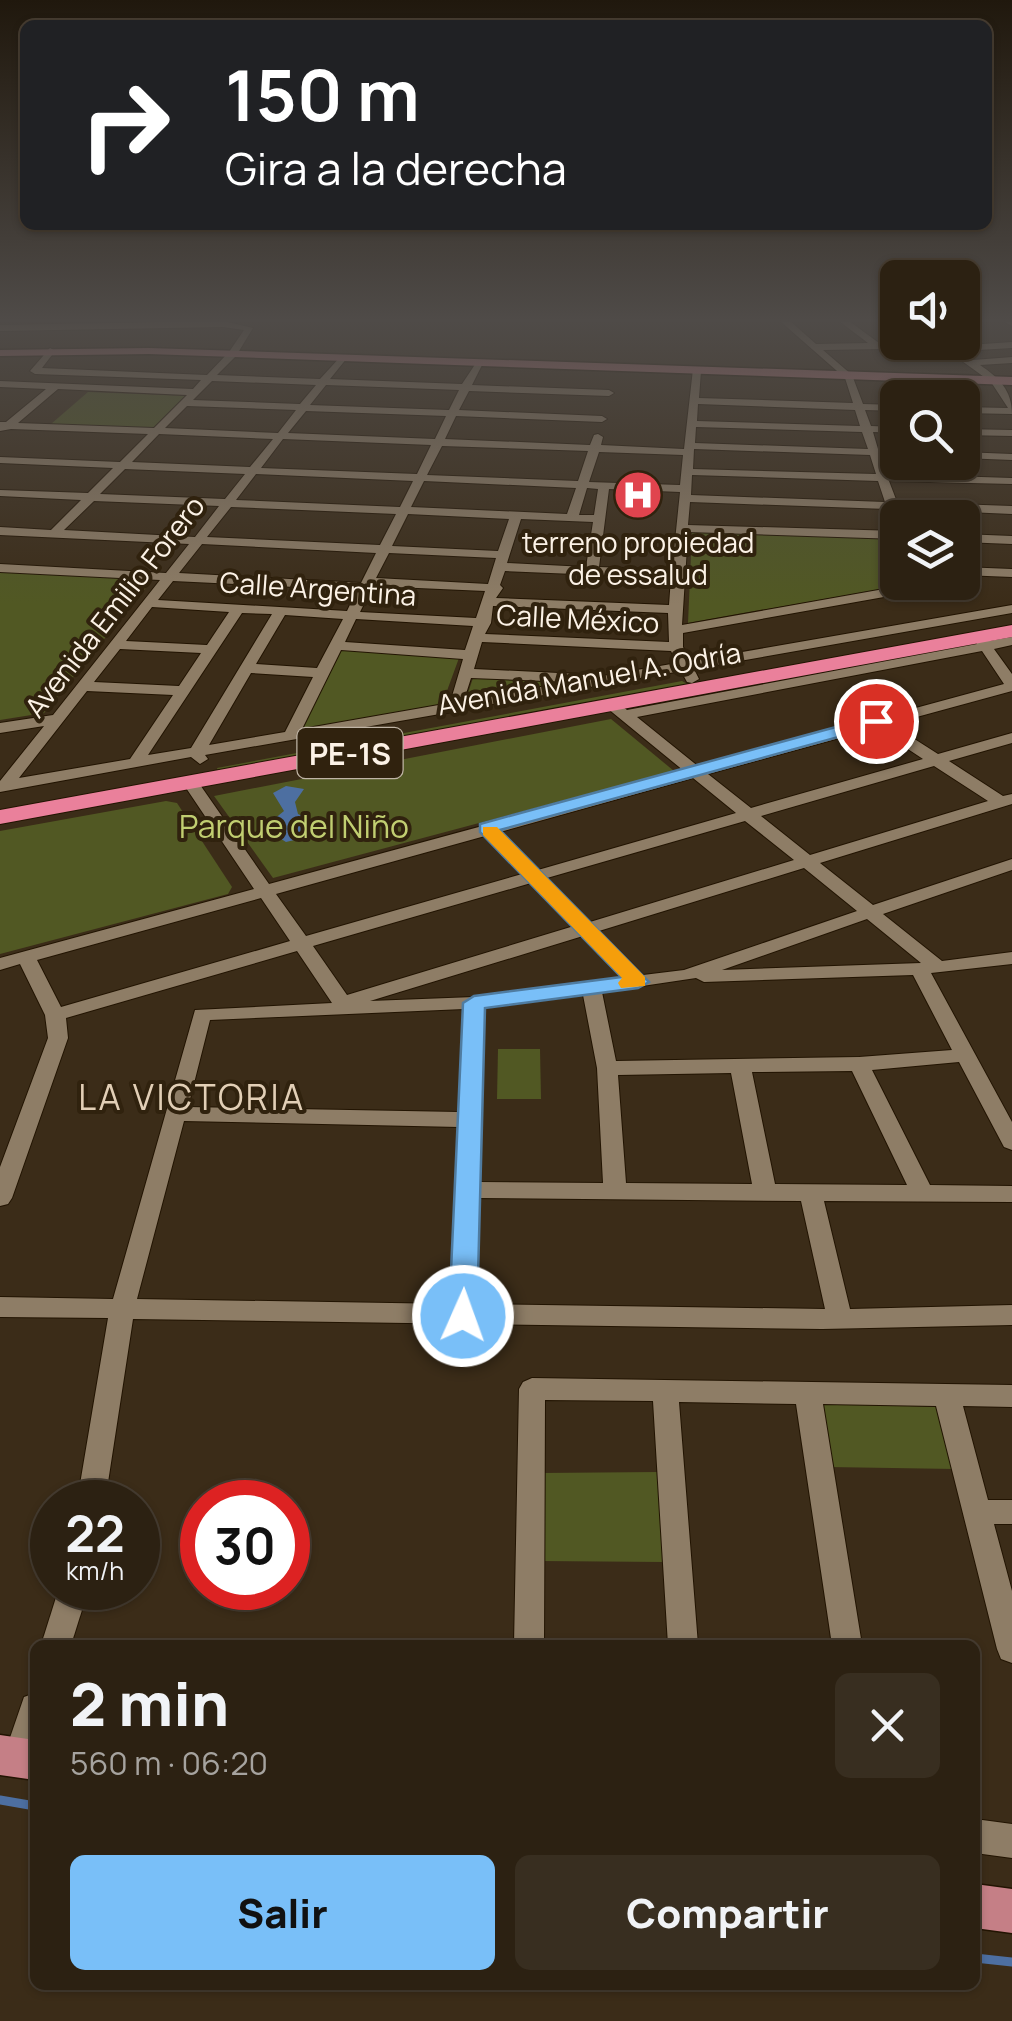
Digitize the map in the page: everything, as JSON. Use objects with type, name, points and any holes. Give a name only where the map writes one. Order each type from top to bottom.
[{"type":"highway","name":"Avenida Manuel A. Odría","points":[[0,817],[201,770],[1012,619]]},
{"type":"highway","name":"Avenida Manuel A. Odría","points":[[944,631],[982,642],[1012,631]]},
{"type":"highway","name":"Avenida Manuel A. Odría","points":[[2,793],[201,770],[618,710],[692,678]]},
{"type":"main road","points":[[980,1907],[1012,1911]]},
{"type":"street","points":[[54,534],[173,415]]},
{"type":"street","name":"Avenida Emilio Forero","points":[[2,793],[297,415]]},
{"type":"street","points":[[290,737],[452,415]]},
{"type":"street","points":[[510,415],[602,419]]},
{"type":"street","points":[[572,518],[603,415]]},
{"type":"street","points":[[692,415],[675,630],[676,648],[692,678]]},
{"type":"street","points":[[864,415],[880,465]]},
{"type":"street","points":[[691,424],[880,429]]},
{"type":"street","points":[[2,428],[594,451],[880,452]]},
{"type":"street","points":[[980,432],[1012,433]]},
{"type":"street","points":[[980,456],[1012,457]]},
{"type":"street","points":[[0,460],[585,485],[880,505]]},
{"type":"street","points":[[687,472],[880,478]]},
{"type":"street","points":[[969,480],[1012,481]]},
{"type":"street","points":[[592,570],[604,486]]},
{"type":"street","points":[[0,493],[599,519]]},
{"type":"street","points":[[980,509],[1012,510]]},
{"type":"street","points":[[464,708],[456,701],[494,595],[516,516]]},
{"type":"street","points":[[682,528],[880,534]]},
{"type":"street","points":[[0,531],[385,550],[592,570],[678,574]]},
{"type":"street","points":[[980,539],[1012,540]]},
{"type":"street","points":[[0,568],[368,584],[675,609]]},
{"type":"street","points":[[980,571],[1012,572]]},
{"type":"street","points":[[675,630],[880,591]]},
{"type":"street","points":[[922,600],[944,631]]},
{"type":"street","name":"Calle Argentina","points":[[149,603],[352,615],[481,631]]},
{"type":"street","points":[[135,764],[238,608]]},
{"type":"street","name":"Avenida Manuel A. Odría","points":[[944,631],[1012,609]]},
{"type":"street","points":[[281,611],[247,668],[201,770],[267,890],[344,1006]]},
{"type":"street","name":"Calle México","points":[[481,631],[676,648]]},
{"type":"street","name":"Avenida Manuel A. Odría","points":[[618,710],[982,642],[1012,641]]},
{"type":"street","points":[[0,964],[1012,685],[982,642]]},
{"type":"street","points":[[116,645],[210,650]]},
{"type":"street","points":[[336,646],[472,655]]},
{"type":"street","points":[[247,668],[322,673]]},
{"type":"street","points":[[466,673],[615,680]]},
{"type":"street","name":"Avenida Manuel A. Odría","points":[[2,793],[135,764],[201,770],[290,737],[615,680],[692,678]]},
{"type":"street","points":[[84,686],[183,691]]},
{"type":"street","points":[[618,710],[867,911],[928,968],[966,1055],[1012,1142]]},
{"type":"street","points":[[0,728],[57,719]]},
{"type":"street","points":[[876,721],[1006,800]]},
{"type":"street","points":[[54,1015],[1012,738]]},
{"type":"street","points":[[344,1006],[584,927],[1006,800]]},
{"type":"street","points":[[487,828],[638,982]]},
{"type":"street","points":[[687,975],[1012,864]]},
{"type":"street","points":[[0,1198],[58,1038],[54,1015],[26,957]]},
{"type":"street","points":[[95,1480],[122,1310],[202,1014],[474,1003],[687,975],[928,968],[1012,958]]},
{"type":"street","points":[[591,986],[607,1068],[615,1190]]},
{"type":"street","points":[[463,1316],[474,1003]]},
{"type":"street","points":[[607,1068],[859,1064],[966,1055]]},
{"type":"street","points":[[859,1064],[922,1192]]},
{"type":"street","points":[[740,1067],[765,1190]]},
{"type":"street","points":[[175,1114],[469,1120]]},
{"type":"street","points":[[467,1190],[1012,1194]]},
{"type":"street","points":[[812,1193],[840,1319]]},
{"type":"street","points":[[0,1307],[463,1316],[1012,1316]]},
{"type":"street","points":[[529,1640],[532,1389],[1012,1396]]},
{"type":"street","points":[[666,1391],[683,1640]]},
{"type":"street","points":[[808,1393],[846,1640]]},
{"type":"street","points":[[947,1395],[1012,1646]]},
{"type":"street","points":[[977,1512],[1012,1512]]},
{"type":"street","points":[[58,1640],[67,1610]]},
{"type":"street","points":[[18,1758],[30,1723]]},
{"type":"street","points":[[980,1837],[1012,1841]]},
{"type":"green space","points":[[61,415],[168,415],[155,428],[51,424]]},
{"type":"green space","points":[[692,532],[880,539],[880,589],[688,623]]},
{"type":"green space","points":[[0,572],[153,579],[44,713],[0,720]]},
{"type":"green space","points":[[342,650],[459,658],[444,699],[449,705],[309,730],[303,726]]},
{"type":"green space","points":[[474,675],[599,680],[465,702]]},
{"type":"green space","points":[[682,681],[689,685],[218,771],[217,768]]},
{"type":"green space","name":"Parque del Niño","points":[[611,719],[674,771],[273,878],[214,796]]},
{"type":"green space","points":[[166,801],[177,803],[232,887],[228,894],[0,954],[0,831]]},
{"type":"green space","points":[[498,1049],[540,1049],[541,1099],[497,1099]]},
{"type":"green space","points":[[818,1403],[941,1407],[955,1469],[828,1467]]},
{"type":"green space","points":[[658,1472],[663,1562],[539,1561],[540,1473]]},
{"type":"water","points":[[286,786],[304,789],[295,802],[298,814],[319,824],[324,833],[286,842],[270,832],[268,824],[284,811],[273,793]]},
{"type":"waterway","points":[[0,1800],[30,1805]]},
{"type":"waterway","points":[[980,1959],[1012,1962]]},
{"type":"slow traffic","points":[[490,831],[638,982],[629,983]]},
{"type":"place","name":"terreno propiedad de essalud","points":[[638,495]]},
{"type":"district","name":"LA VICTORIA","points":[[192,1097]]},
{"type":"route","points":[[463,1316],[474,1003],[638,982],[487,828],[876,721]]}]
